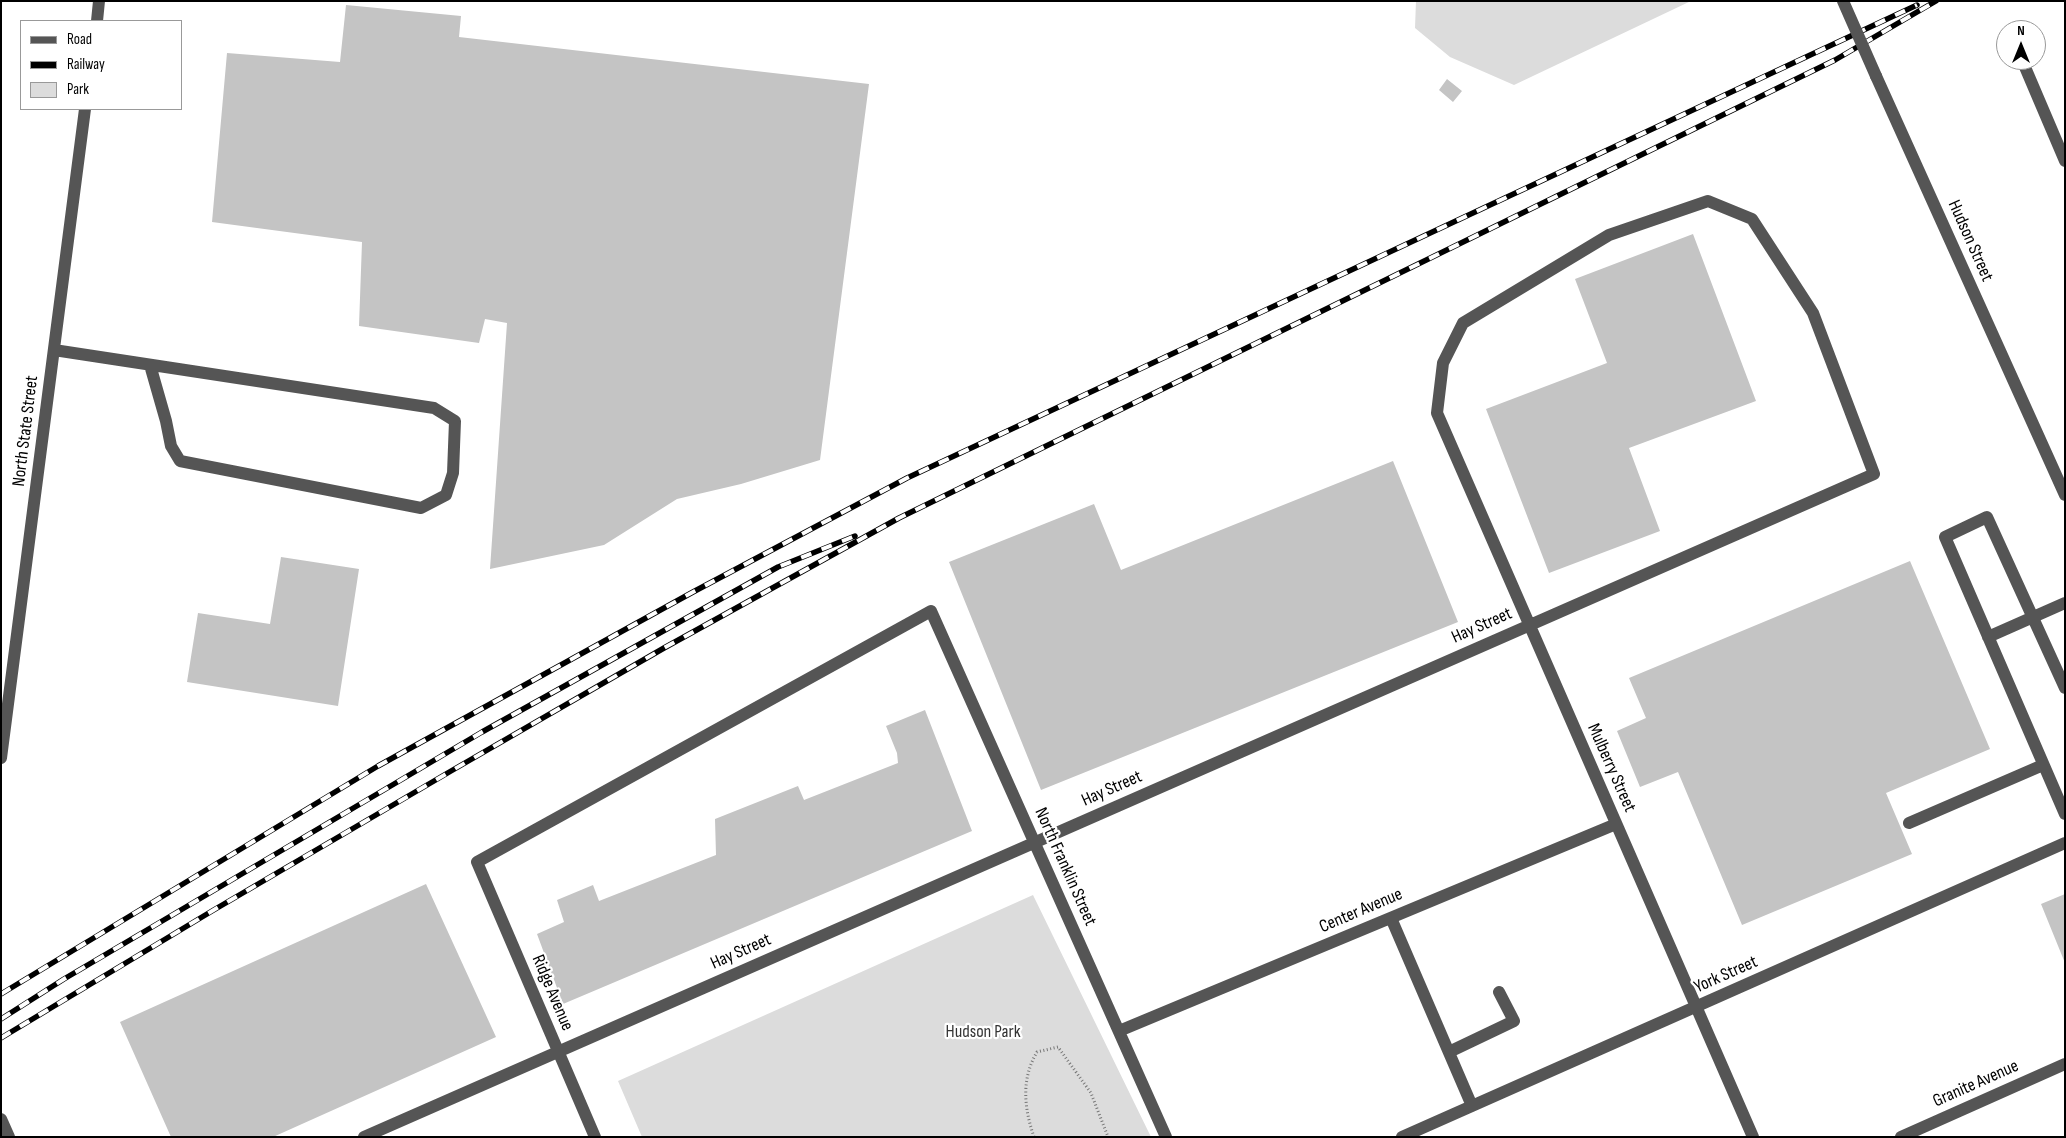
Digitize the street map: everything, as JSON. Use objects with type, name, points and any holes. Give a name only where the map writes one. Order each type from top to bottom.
[{"type":"street","points":[[97,20],[99,1]]},
{"type":"street","name":"Hudson Street","points":[[1843,1],[2065,496]]},
{"type":"street","points":[[2026,70],[2065,161]]},
{"type":"street","name":"North State Street","points":[[1,758],[86,110]]},
{"type":"street","name":"Mulberry Street","points":[[1753,1137],[1437,413],[1443,363],[1463,323],[1609,235],[1708,201],[1752,219],[1812,313],[1874,474]]},
{"type":"street","points":[[54,350],[434,408],[455,421],[453,472],[446,495],[421,508],[180,461],[171,446],[150,365]]},
{"type":"street","name":"Hay Street","points":[[364,1137],[1874,474]]},
{"type":"street","points":[[2065,688],[1987,517],[1945,537],[2065,814]]},
{"type":"street","points":[[1988,637],[2065,603]]},
{"type":"street","name":"North Franklin Street","points":[[477,862],[931,612],[1166,1137]]},
{"type":"street","points":[[1909,823],[2043,765]]},
{"type":"street","name":"Center Avenue","points":[[1119,1031],[1616,824]]},
{"type":"street","name":"York Street","points":[[1402,1137],[2065,843]]},
{"type":"street","name":"Ridge Avenue","points":[[477,862],[595,1137]]},
{"type":"street","points":[[1391,918],[1472,1106]]},
{"type":"street","points":[[1449,1052],[1514,1022],[1499,992]]},
{"type":"street","name":"Granite Avenue","points":[[1901,1137],[2065,1064]]},
{"type":"street","points":[[1,1119],[9,1137]]},
{"type":"path","points":[[1034,1137],[1025,1098],[1026,1078],[1036,1052],[1058,1047],[1091,1092],[1108,1137]]},
{"type":"green space","points":[[1416,1],[1691,1],[1514,85],[1450,57],[1415,28]]},
{"type":"green space","name":"Hudson Park","points":[[1033,895],[1151,1137],[642,1137],[618,1081]]},
{"type":"building","points":[[346,5],[461,16],[459,37],[869,84],[820,460],[741,484],[677,499],[604,545],[490,569],[507,323],[485,319],[479,343],[359,326],[362,242],[212,222],[227,53],[340,62]]},
{"type":"building","points":[[1447,79],[1462,91],[1453,102],[1439,90]]},
{"type":"building","points":[[1693,234],[1756,401],[1629,448],[1660,531],[1549,573],[1486,409],[1607,363],[1575,279]]},
{"type":"building","points":[[1393,461],[1458,622],[1041,790],[949,562],[1094,504],[1121,570]]},
{"type":"building","points":[[281,557],[359,569],[338,706],[187,682],[198,613],[270,624]]},
{"type":"building","points":[[1910,561],[1990,749],[1886,793],[1912,854],[1742,925],[1678,772],[1640,787],[1617,731],[1646,718],[1629,678]]},
{"type":"building","points":[[925,710],[972,831],[563,1004],[537,934],[564,922],[557,900],[593,885],[599,901],[716,855],[715,819],[798,786],[804,800],[898,763],[897,753],[886,726]]},
{"type":"building","points":[[426,884],[496,1037],[273,1137],[171,1137],[120,1022]]},
{"type":"building","points":[[2065,894],[2065,963],[2041,904]]},
{"type":"railway","points":[[1,1038],[212,911],[451,771],[664,648],[899,518],[1835,60],[1936,1]]},
{"type":"railway","points":[[1,994],[378,766],[693,592],[907,478],[1917,5]]},
{"type":"railway","points":[[1,1019],[64,979],[482,732],[778,567],[855,536]]}]
